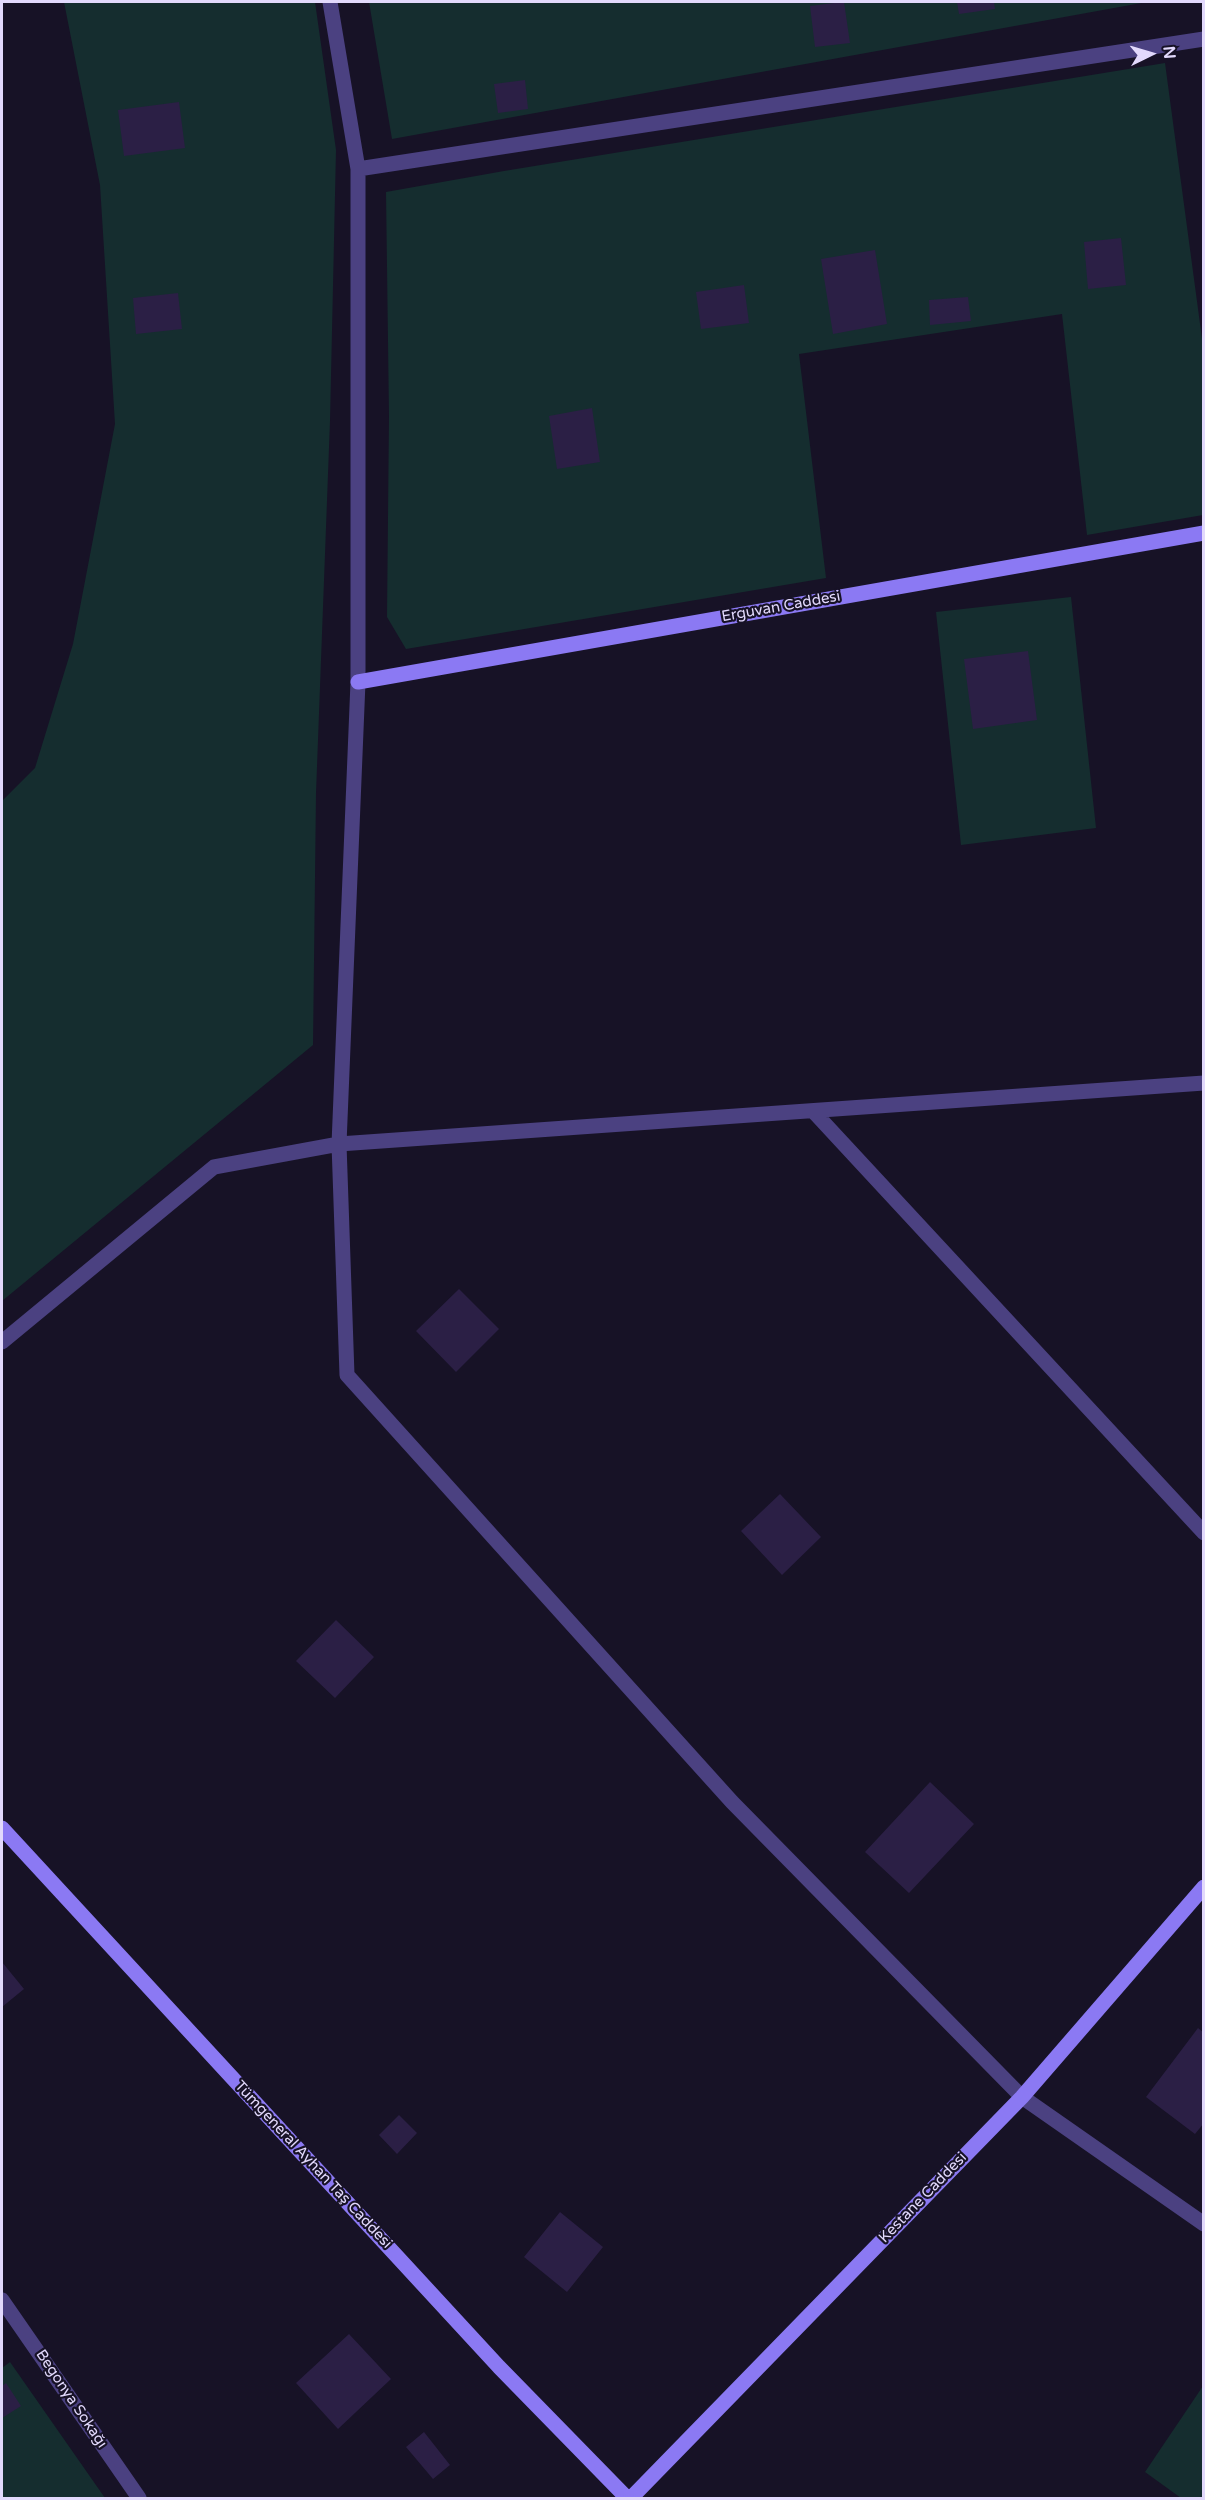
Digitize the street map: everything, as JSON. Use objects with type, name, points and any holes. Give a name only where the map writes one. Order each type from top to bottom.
[{"type":"street","points":[[330,2],[358,169],[358,681],[339,1144],[347,1375],[732,1802],[1022,2097],[1203,2224]]},
{"type":"street","points":[[358,169],[1203,39]]},
{"type":"street","name":"Erguvan Caddesi","points":[[358,681],[1203,533]]},
{"type":"street","points":[[2,1342],[214,1167],[339,1144],[1203,1083]]},
{"type":"street","points":[[813,1111],[1203,1533]]},
{"type":"street","name":"Tümgeneral Ayhan Taş Caddesi","points":[[2,1828],[499,2367],[629,2499]]},
{"type":"street","name":"Kestane Caddesi","points":[[629,2499],[1022,2097],[1203,1887]]},
{"type":"street","name":"Begonya Sokağı","points":[[2,2300],[139,2499]]},
{"type":"green space","points":[[64,2],[315,2],[336,150],[330,421],[316,793],[313,1045],[2,1301],[2,801],[35,768],[73,644],[115,424],[100,185]]},
{"type":"green space","points":[[369,2],[1147,2],[392,139]]},
{"type":"green space","points":[[1165,63],[1203,346],[1203,515],[1087,535],[1062,314],[799,354],[826,578],[406,649],[387,617],[389,416],[386,192]]},
{"type":"green space","points":[[1071,597],[1096,828],[961,845],[936,612]]},
{"type":"green space","points":[[10,2362],[105,2498],[2,2498],[2,2368]]},
{"type":"green space","points":[[1203,2386],[1203,2498],[1181,2498],[1145,2472]]},
{"type":"building","points":[[844,2],[850,43],[815,47],[810,6]]},
{"type":"building","points":[[957,2],[994,2],[995,9],[959,14]]},
{"type":"building","points":[[525,80],[528,109],[498,113],[494,84]]},
{"type":"building","points":[[179,102],[185,148],[124,156],[118,110]]},
{"type":"building","points":[[1121,238],[1126,285],[1088,289],[1084,242]]},
{"type":"building","points":[[875,250],[887,324],[833,334],[821,259]]},
{"type":"building","points":[[744,285],[749,323],[701,329],[696,292]]},
{"type":"building","points":[[178,293],[182,329],[136,334],[133,298]]},
{"type":"building","points":[[968,297],[971,321],[930,325],[929,300]]},
{"type":"building","points":[[592,408],[600,462],[557,469],[549,416]]},
{"type":"building","points":[[1028,651],[1037,720],[973,729],[964,659]]},
{"type":"building","points":[[459,1289],[499,1329],[456,1372],[416,1331]]},
{"type":"building","points":[[780,1494],[821,1537],[782,1575],[741,1531]]},
{"type":"building","points":[[336,1620],[374,1657],[335,1698],[296,1661]]},
{"type":"building","points":[[930,1782],[974,1824],[909,1893],[865,1852]]},
{"type":"building","points":[[2,1962],[24,1989],[2,2007]]},
{"type":"building","points":[[1198,2028],[1204,2033],[1204,2123],[1195,2134],[1146,2097]]},
{"type":"building","points":[[399,2115],[417,2133],[397,2154],[379,2135]]},
{"type":"building","points":[[560,2212],[603,2247],[567,2292],[524,2257]]},
{"type":"building","points":[[349,2334],[391,2379],[338,2429],[296,2383]]},
{"type":"building","points":[[6,2383],[21,2406],[2,2418],[2,2386]]},
{"type":"building","points":[[424,2432],[450,2465],[433,2479],[406,2447]]}]
